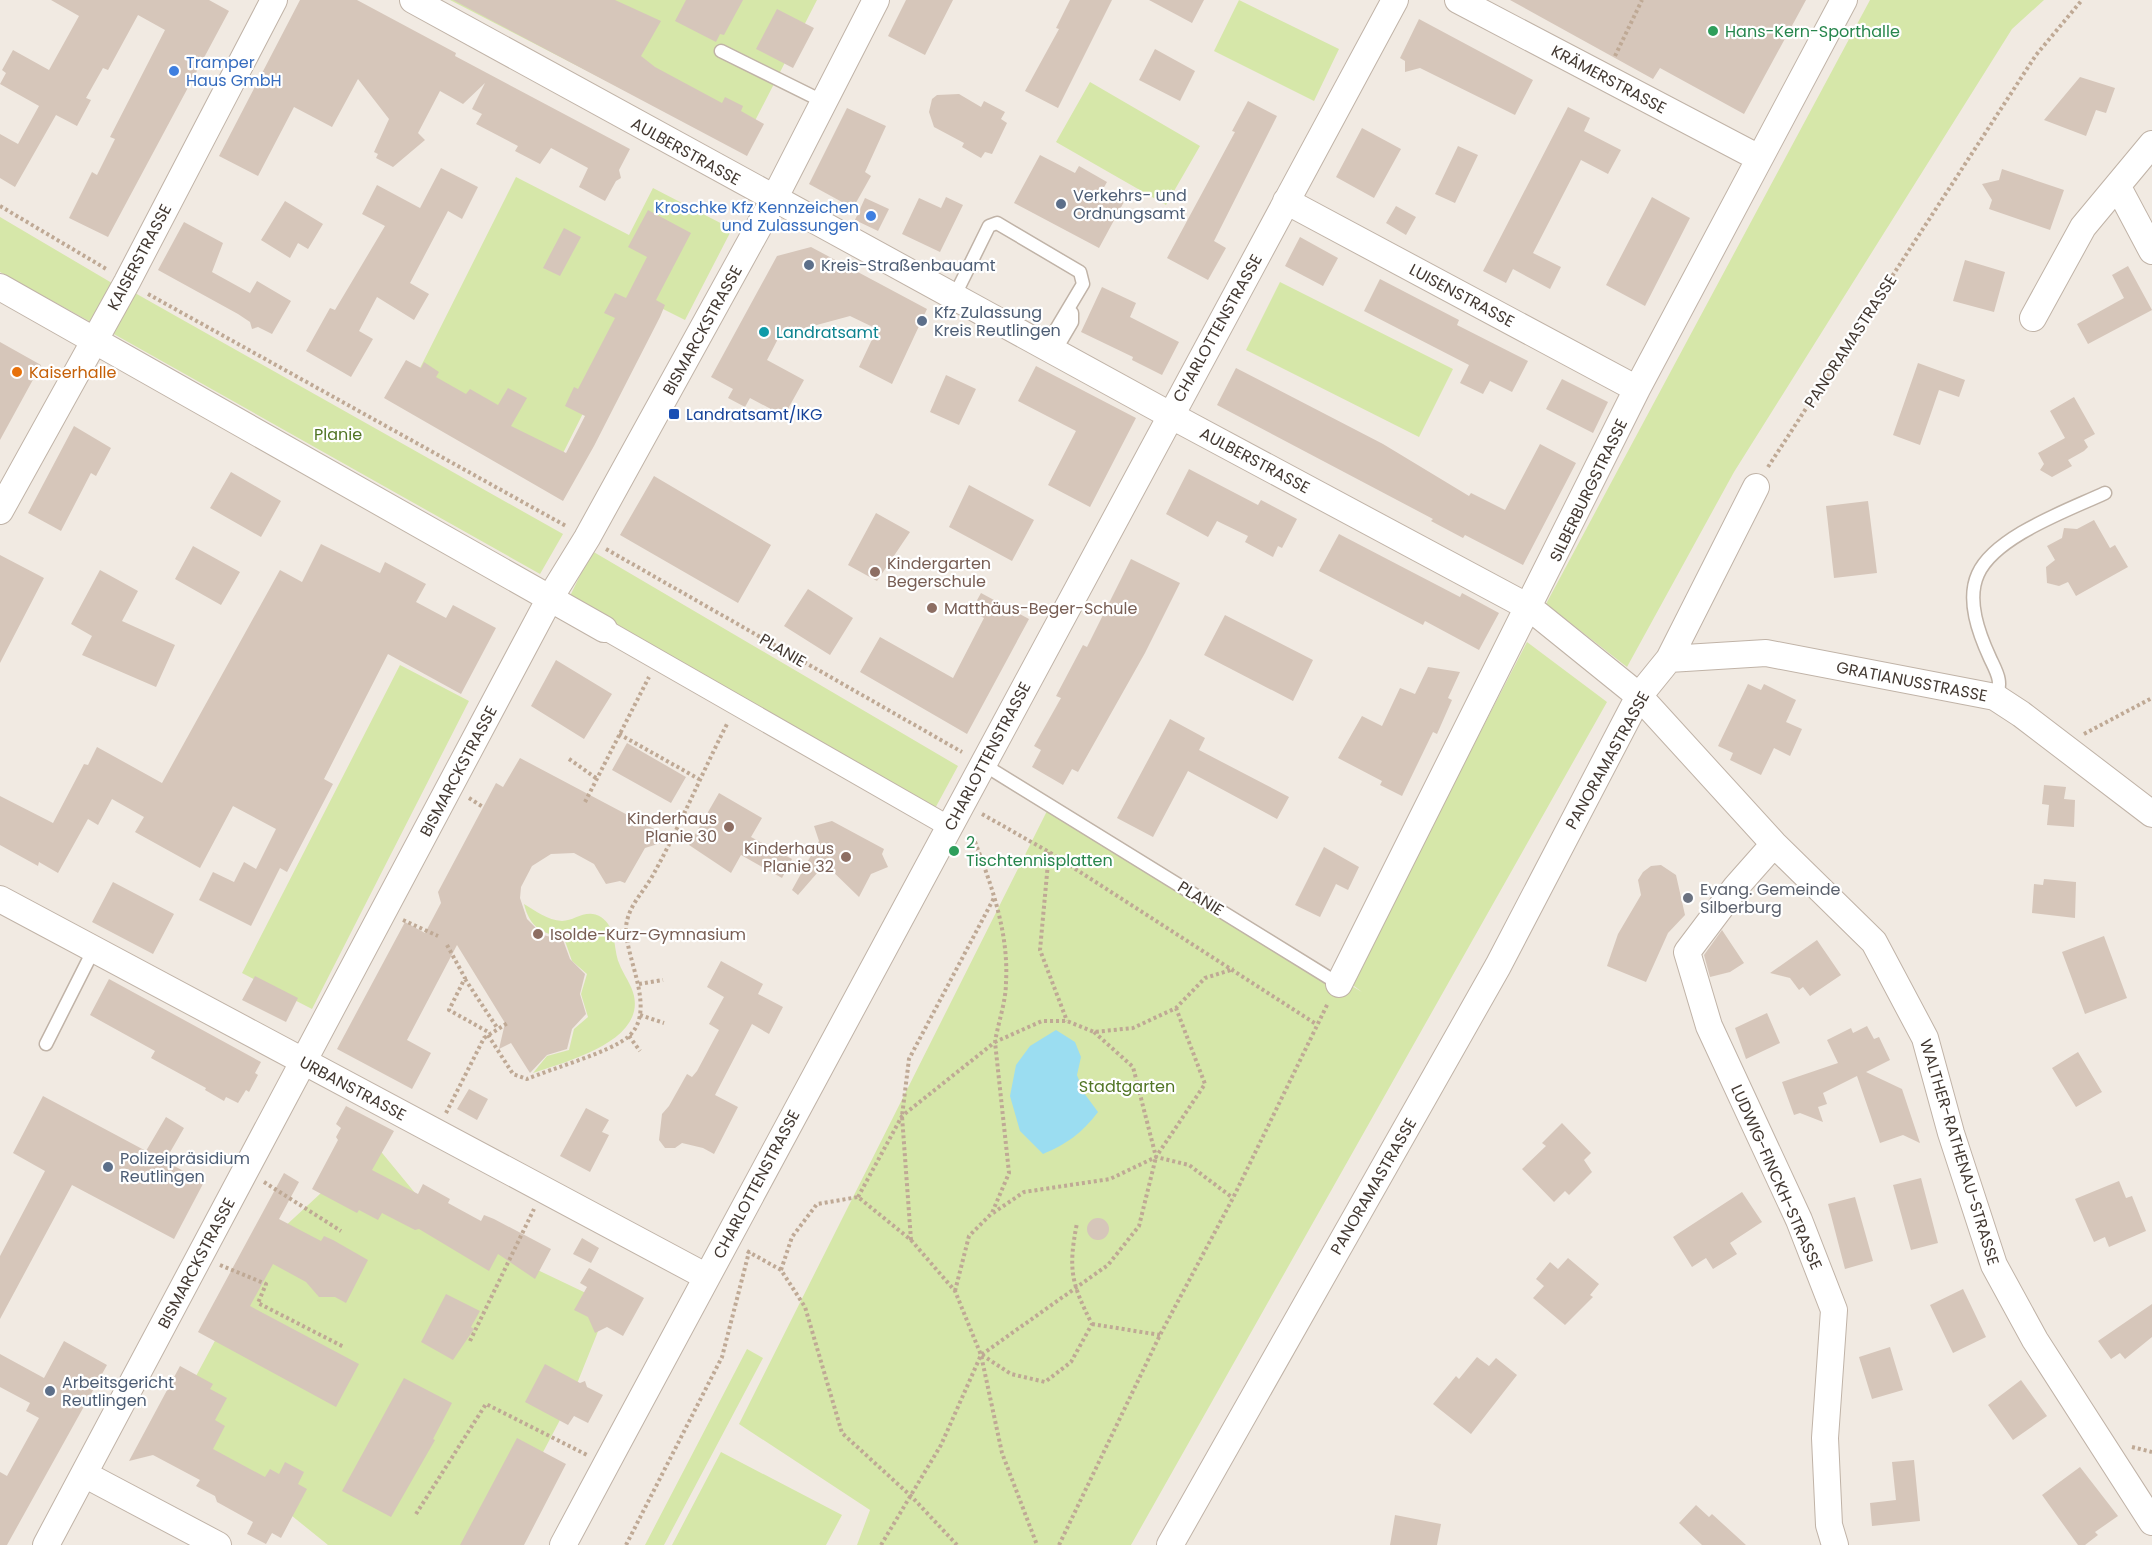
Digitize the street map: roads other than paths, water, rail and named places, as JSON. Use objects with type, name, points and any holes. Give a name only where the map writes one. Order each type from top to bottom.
[{"type":"street","name":"KAISERSTRASSE","points":[[0,512],[127,282],[274,0]]},
{"type":"street","name":"AULBERSTRASSE","points":[[413,0],[1170,415],[1530,608]]},
{"type":"street","name":"BISMARCKSTRASSE","points":[[46,1545],[550,598],[587,538],[774,199],[876,0]]},
{"type":"street","name":"CHARLOTTENSTRASSE","points":[[563,1545],[981,763],[1086,575],[1395,0]]},
{"type":"street","name":"KRÄMERSTRASSE","points":[[1458,0],[1759,158]]},
{"type":"street","name":"SILBERBURGSTRASSE","points":[[1339,984],[1530,608],[1637,389],[1844,0]]},
{"type":"street","points":[[2033,318],[2083,227],[2152,144]]},
{"type":"street","points":[[2118,187],[2152,251]]},
{"type":"street","name":"LUISENSTRASSE","points":[[1286,201],[1637,389]]},
{"type":"street","points":[[0,287],[948,826]]},
{"type":"street","name":"PANORAMASTRASSE","points":[[1170,1545],[1498,966],[1639,696],[1669,659],[1756,486]]},
{"type":"street","name":"WALTHER-RATHENAU-STRASSE","points":[[1530,608],[1639,696],[1774,844],[1874,942],[1926,1038],[1951,1133],[1994,1265],[2035,1340],[2152,1522]]},
{"type":"street","name":"GRATIANUSSTRASSE","points":[[1669,659],[1766,653],[1995,697],[2152,814]]},
{"type":"street","name":"LUDWIG-FINCKH-STRASSE","points":[[1774,844],[1736,886],[1687,952],[1709,1026],[1798,1220],[1834,1310],[1825,1438],[1829,1525],[1835,1545]]},
{"type":"street","name":"URBANSTRASSE","points":[[0,899],[707,1276]]},
{"type":"street","points":[[84,1474],[218,1545]]},
{"type":"lane","points":[[720,51],[824,102]]},
{"type":"lane","points":[[954,297],[989,226],[997,223],[1080,272],[1083,284],[1068,309],[1050,349]]},
{"type":"lane","points":[[1995,697],[2000,690],[1999,679],[1980,636],[1973,598],[1977,575],[1988,559],[2010,541],[2105,494]]},
{"type":"lane","name":"PLANIE","points":[[981,763],[1339,984]]},
{"type":"lane","points":[[46,1044],[94,949]]},
{"type":"water","points":[[1056,1030],[1075,1042],[1081,1057],[1077,1075],[1084,1093],[1098,1112],[1074,1137],[1043,1154],[1020,1131],[1010,1096],[1016,1065],[1030,1046]]},
{"type":"place","name":"Hans-Kern-Sporthalle","points":[[1713,31]]},
{"type":"place","name":"Tramper Haus GmbH","points":[[174,71]]},
{"type":"place","name":"Verkehrs- und Ordnungsamt","points":[[1061,204]]},
{"type":"place","name":"Kroschke Kfz Kennzeichen und Zulassungen","points":[[871,216]]},
{"type":"place","name":"Kreis-Straßenbauamt","points":[[809,265]]},
{"type":"place","name":"Kfz Zulassung Kreis Reutlingen","points":[[922,321]]},
{"type":"place","name":"Landratsamt","points":[[764,332]]},
{"type":"place","name":"Kaiserhalle","points":[[17,372]]},
{"type":"place","name":"Landratsamt/IKG","points":[[674,414]]},
{"type":"place","name":"Kindergarten Begerschule","points":[[875,572]]},
{"type":"place","name":"Matthäus-Beger-Schule","points":[[932,608]]},
{"type":"place","name":"Kinderhaus Planie 30","points":[[729,827]]},
{"type":"place","name":"2 Tischtennisplatten","points":[[954,851]]},
{"type":"place","name":"Kinderhaus Planie 32","points":[[846,857]]},
{"type":"place","name":"Evang. Gemeinde Silberburg","points":[[1688,898]]},
{"type":"place","name":"Isolde-Kurz-Gymnasium","points":[[538,934]]},
{"type":"place","name":"Polizeipräsidium Reutlingen","points":[[108,1167]]},
{"type":"place","name":"Arbeitsgericht Reutlingen","points":[[50,1391]]},
{"type":"park label","name":"Planie","points":[[338,434]]},
{"type":"park label","name":"Stadtgarten","points":[[1127,1086]]}]
